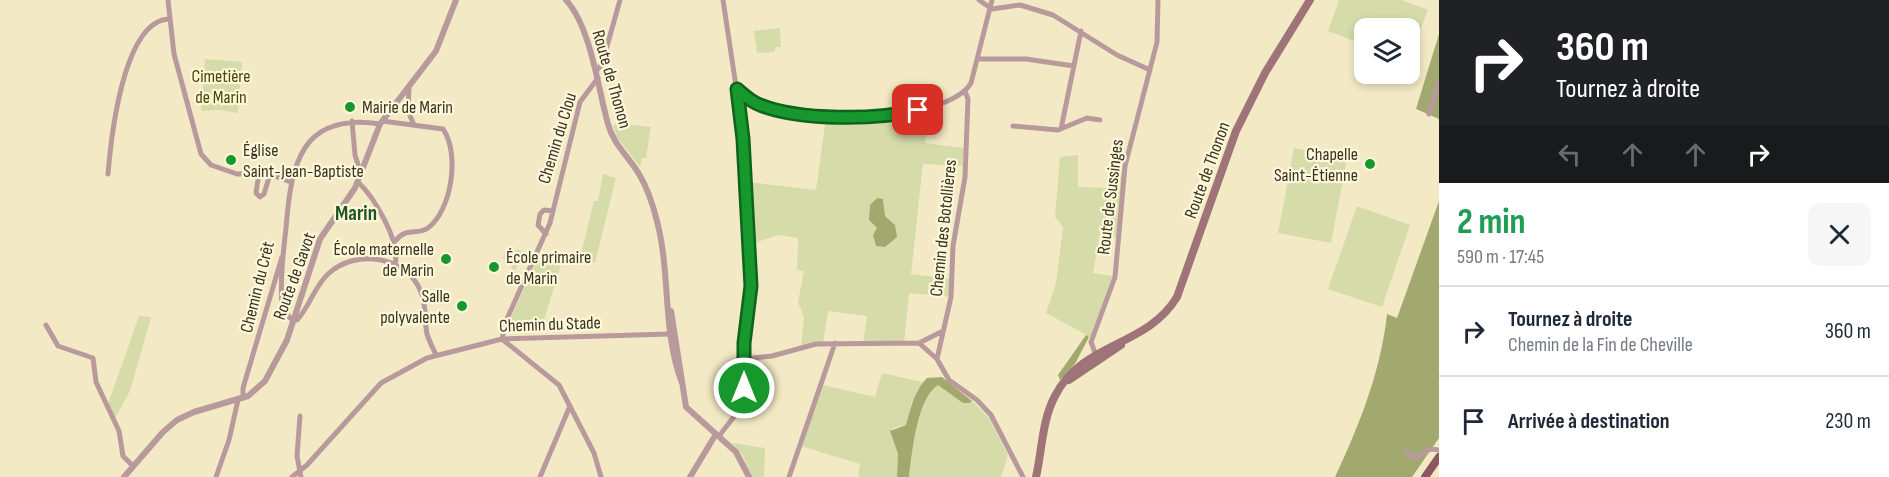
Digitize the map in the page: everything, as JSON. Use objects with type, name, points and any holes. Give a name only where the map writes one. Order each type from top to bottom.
[{"type":"main road","name":"Route de Thonon","points":[[1036,477],[1048,415],[1061,386],[1073,369],[1156,322],[1178,297],[1236,131],[1265,73],[1310,0]]},
{"type":"main road","points":[[1425,477],[1439,457]]},
{"type":"street","points":[[168,0],[174,54],[189,105],[197,148],[211,165],[240,175],[270,174],[291,182]]},
{"type":"street","name":"Route de Gavot","points":[[124,477],[163,432],[177,420],[200,410],[241,399],[265,381],[284,346],[320,239],[358,182],[381,122],[410,87],[439,46],[456,0]]},
{"type":"street","name":"Route de Thonon","points":[[566,0],[578,19],[597,75],[610,132],[640,176],[651,199],[665,260],[672,334],[684,399],[689,411],[740,456],[749,477]]},
{"type":"street","name":"Chemin du Clou","points":[[502,339],[506,321],[546,234],[580,102],[602,64],[620,0]]},
{"type":"street","points":[[690,477],[717,435],[734,417],[746,379],[744,337],[751,286],[743,132],[723,0]]},
{"type":"street","points":[[979,0],[992,9],[1016,5],[1029,6],[1058,17],[1117,55],[1150,70]]},
{"type":"street","points":[[737,89],[763,106],[832,117],[912,111],[965,91],[971,84],[992,9],[992,0]]},
{"type":"street","name":"Route de Sussinges","points":[[1097,357],[1091,342],[1115,281],[1125,166],[1158,32],[1158,0]]},
{"type":"street","points":[[108,174],[125,74],[136,45],[156,21],[169,19]]},
{"type":"street","points":[[1061,129],[1081,31]]},
{"type":"street","points":[[979,59],[1038,60],[1074,66]]},
{"type":"street","points":[[1429,114],[1439,81]]},
{"type":"street","points":[[410,87],[408,111],[414,125]]},
{"type":"street","name":"Chemin des Botollières","points":[[937,358],[950,302],[953,246],[965,177],[968,103],[965,91]]},
{"type":"street","points":[[1014,126],[1061,129],[1087,118],[1100,120]]},
{"type":"street","points":[[361,174],[355,155],[352,121],[414,125],[444,130],[452,176],[447,198],[430,226],[404,232],[395,241]]},
{"type":"street","name":"Chemin du Crêt","points":[[216,477],[284,256],[291,182],[297,160],[305,147],[329,128],[352,121]]},
{"type":"street","points":[[259,173],[256,189],[260,197],[264,194],[270,174]]},
{"type":"street","points":[[358,182],[395,241],[395,264]]},
{"type":"street","name":"Chemin du Clou","points":[[546,234],[538,225],[540,214],[544,210],[553,211]]},
{"type":"street","points":[[284,256],[282,307],[293,320],[299,318],[314,291],[326,276],[345,264],[375,258],[395,264],[408,272],[420,288],[427,333],[436,355]]},
{"type":"street","points":[[46,325],[58,346],[93,358],[96,382],[119,431],[123,456],[133,466]]},
{"type":"street","points":[[744,359],[772,356],[805,345],[919,343],[942,332]]},
{"type":"street","name":"Chemin du Stade","points":[[292,477],[300,474],[381,383],[436,355],[502,339],[672,334]]},
{"type":"street","points":[[502,339],[554,380],[597,459],[601,477]]},
{"type":"street","points":[[789,477],[835,343]]},
{"type":"street","points":[[919,343],[937,358],[946,377],[977,400],[991,415],[1023,477]]},
{"type":"street","points":[[540,477],[570,406]]},
{"type":"street","points":[[300,416],[297,450],[300,474]]},
{"type":"street","points":[[1407,452],[1415,458],[1430,449],[1439,450]]},
{"type":"green space","points":[[1339,0],[1402,0],[1428,10],[1420,31],[1420,18],[1354,18],[1354,41],[1328,31]]},
{"type":"green space","points":[[780,28],[781,47],[776,47],[774,52],[757,53],[754,31]]},
{"type":"green space","points":[[1439,34],[1439,119],[1416,109]]},
{"type":"green space","name":"Cimetière de Marin","points":[[205,59],[242,62],[238,113],[219,110],[201,111]]},
{"type":"green space","points":[[929,106],[925,143],[964,148],[963,166],[923,164],[911,274],[952,279],[951,297],[909,293],[904,343],[863,343],[867,316],[828,311],[823,343],[801,346],[804,318],[798,302],[804,271],[797,270],[798,238],[778,235],[749,245],[746,182],[816,190],[826,117],[906,112]],"holes":[[[883,199],[885,216],[895,225],[877,228]]]},
{"type":"green space","points":[[617,123],[651,127],[646,158],[642,158],[640,167],[617,137],[613,126]]},
{"type":"green space","points":[[1294,148],[1347,158],[1331,243],[1278,233]]},
{"type":"green space","points":[[1078,155],[1078,187],[1109,188],[1112,164],[1125,166],[1119,238],[1100,235],[1093,273],[1113,276],[1090,337],[1046,313],[1056,283],[1063,227],[1055,217],[1060,157]]},
{"type":"green space","points":[[603,174],[616,178],[595,263],[580,258],[594,201],[598,201]]},
{"type":"green space","points":[[877,198],[883,199],[885,216],[895,225],[897,237],[885,247],[876,246],[873,235],[877,228],[869,220],[870,205]]},
{"type":"green space","points":[[1439,201],[1439,438],[1412,477],[1335,477],[1368,398],[1380,356],[1387,314],[1397,318]]},
{"type":"green space","points":[[1357,206],[1410,225],[1382,307],[1328,289]]},
{"type":"green space","points":[[520,250],[523,255],[514,273],[511,272],[512,261],[503,259],[504,251]]},
{"type":"green space","points":[[540,253],[563,258],[540,333],[511,333],[508,324]]},
{"type":"green space","points":[[139,316],[151,317],[130,391],[114,420],[107,407]]},
{"type":"green space","points":[[1086,335],[1089,337],[1075,364],[1060,380],[1058,375]]},
{"type":"green space","points":[[882,373],[922,382],[919,393],[911,405],[906,425],[893,428],[891,434],[898,454],[897,477],[858,477],[860,464],[801,446],[823,385],[875,397]]},
{"type":"green space","points":[[942,377],[972,401],[963,403],[938,385],[931,392],[920,413],[909,477],[897,477],[898,454],[890,431],[906,425],[923,382],[927,378]]},
{"type":"green space","points":[[938,384],[953,396],[970,403],[972,401],[989,418],[1008,455],[1001,477],[909,477],[920,414],[931,392]]},
{"type":"green space","points":[[732,443],[765,448],[764,477],[752,477],[742,454]]},
{"type":"place","name":"Mairie de Marin","points":[[350,107]]},
{"type":"place","name":"Église Saint-Jean-Baptiste","points":[[231,160]]},
{"type":"place","name":"Chapelle Saint-Étienne","points":[[1370,164]]},
{"type":"place","name":"École maternelle de Marin","points":[[446,259]]},
{"type":"place","name":"École primaire de Marin","points":[[494,267]]},
{"type":"place","name":"Salle polyvalente","points":[[462,306]]},
{"type":"district","name":"Marin","points":[[356,213]]},
{"type":"route","points":[[744,388],[746,375],[744,343],[751,286],[743,139],[737,89],[760,105],[819,116],[845,117],[918,110]]}]
